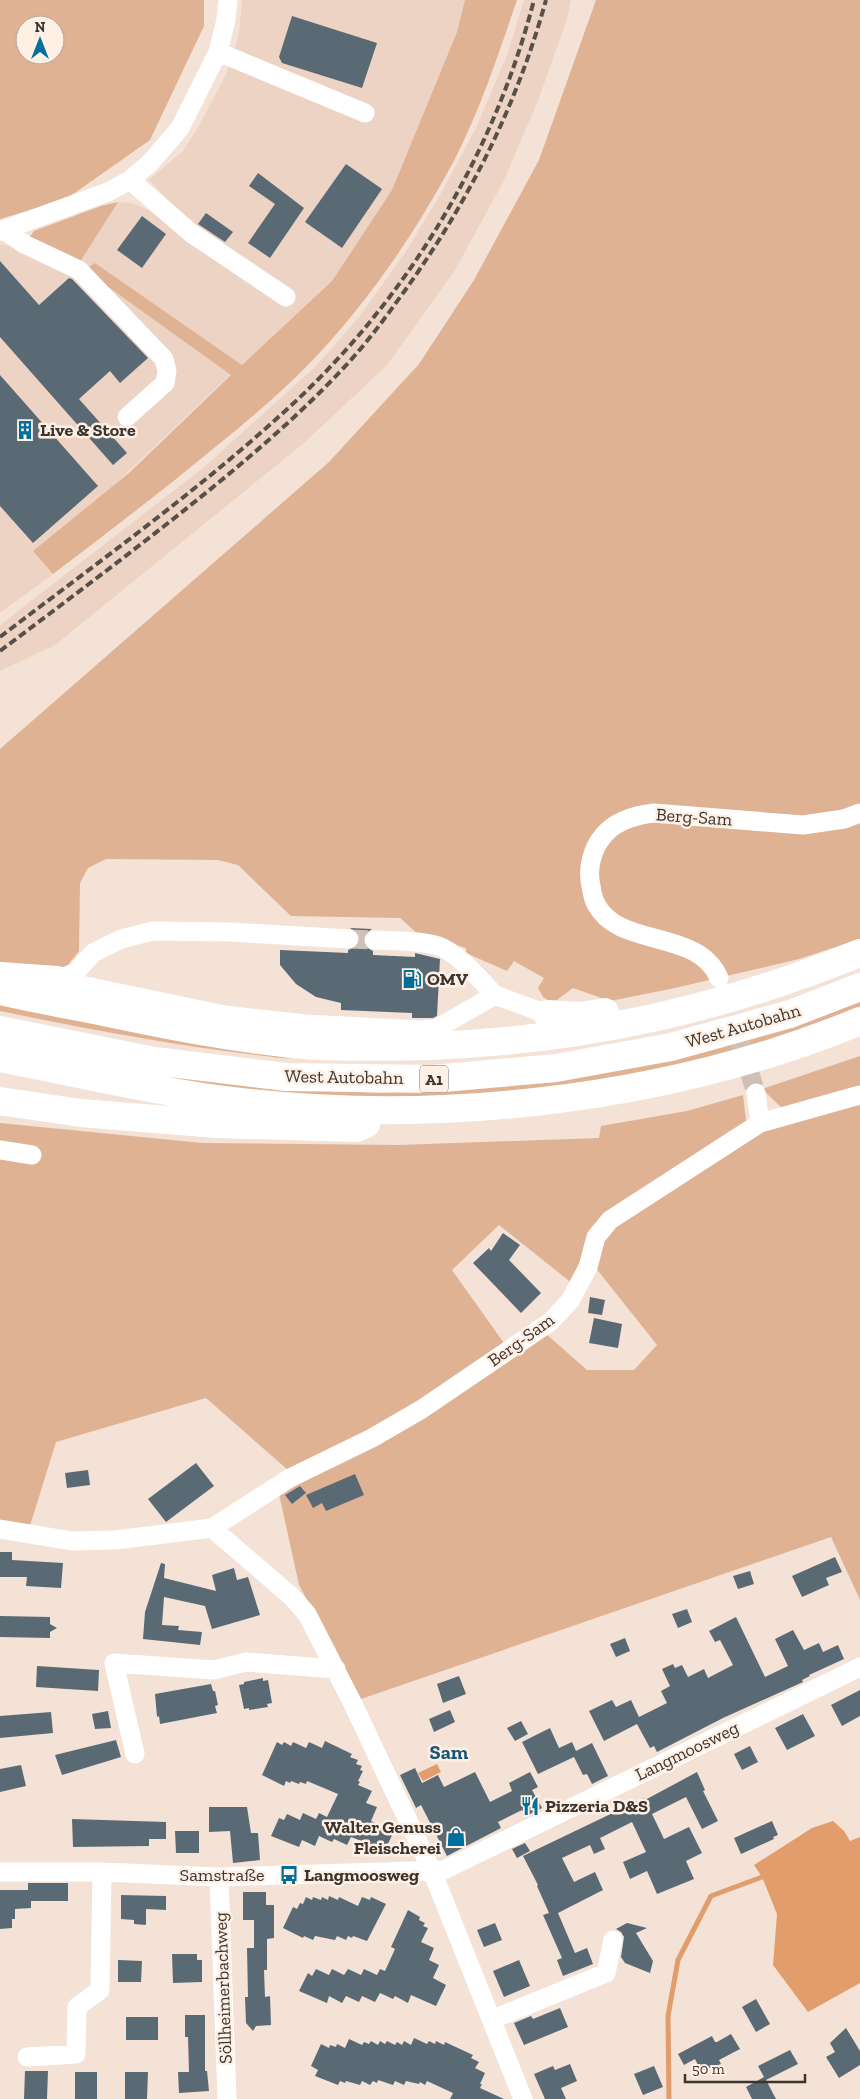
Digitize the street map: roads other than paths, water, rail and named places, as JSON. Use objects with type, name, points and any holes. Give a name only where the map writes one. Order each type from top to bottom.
[{"type":"highway","points":[[0,991],[196,1032],[304,1045],[381,1048],[482,1044],[567,1035],[662,1017],[742,996],[860,953]]},
{"type":"highway","points":[[0,976],[57,980]]},
{"type":"highway","name":"West Autobahn","points":[[0,1030],[154,1061],[286,1078],[432,1079],[556,1068],[671,1047],[790,1014],[860,987]]},
{"type":"highway","points":[[547,1014],[580,1016],[659,1003],[706,1005]]},
{"type":"highway","name":"West Autobahn","points":[[0,1058],[203,1097],[296,1107],[402,1110],[516,1104],[612,1091],[714,1069],[823,1036],[860,1021]]},
{"type":"highway","points":[[0,1101],[81,1112],[217,1124],[356,1128],[402,1110]]},
{"type":"street","points":[[2,231],[108,192],[130,180],[150,163],[180,128],[218,52],[226,20],[228,0]]},
{"type":"street","points":[[218,52],[365,113]]},
{"type":"street","points":[[130,180],[191,233],[286,297]]},
{"type":"street","points":[[2,231],[24,244],[79,270],[164,359],[167,371],[165,383],[127,417]]},
{"type":"street","name":"Berg-Sam","points":[[720,978],[707,959],[695,951],[624,928],[609,919],[596,905],[589,879],[590,868],[592,853],[603,836],[612,826],[642,814],[654,813],[802,825],[844,819],[860,813]]},
{"type":"street","points":[[57,980],[76,972],[93,953],[121,939],[153,931],[231,932],[349,938]]},
{"type":"street","points":[[374,940],[409,941],[442,947],[458,958],[495,995],[547,1014]]},
{"type":"street","points":[[57,980],[225,1014],[305,1024],[421,1030],[436,1029],[495,995]]},
{"type":"street","points":[[756,1093],[760,1123]]},
{"type":"street","name":"Berg-Sam","points":[[212,1528],[290,1478],[372,1438],[422,1409],[550,1322],[570,1301],[588,1267],[596,1237],[610,1220],[760,1123],[860,1095]]},
{"type":"street","points":[[0,1150],[32,1155]]},
{"type":"street","points":[[0,1529],[72,1541],[115,1540],[212,1528],[292,1597],[307,1614],[336,1669],[432,1871],[452,1906],[523,2099]]},
{"type":"street","points":[[135,1754],[114,1662],[214,1670],[246,1662],[336,1669]]},
{"type":"street","name":"Langmoosweg","points":[[432,1871],[461,1867],[723,1733],[860,1667]]},
{"type":"street","name":"Samstraße","points":[[0,1872],[102,1872],[219,1877],[432,1871]]},
{"type":"street","points":[[27,2057],[76,2054],[77,2007],[100,1990],[102,1872]]},
{"type":"street","name":"Söllheimerbachweg","points":[[219,1877],[228,2099]]},
{"type":"street","points":[[493,2019],[606,1973],[613,1940]]},
{"type":"waterway","points":[[669,2099],[668,2016],[678,1960],[711,1896],[762,1877]]},
{"type":"tunnel","points":[[349,939],[374,940]]},
{"type":"tunnel","points":[[723,989],[756,1093]]},
{"type":"railway","points":[[0,637],[152,522],[262,432],[338,358],[377,314],[412,266],[444,216],[472,165],[497,111],[517,56],[534,0]]},
{"type":"railway","points":[[0,651],[137,547],[235,469],[302,410],[349,362],[392,308],[429,256],[470,187],[506,114],[521,77],[546,0]]},
{"type":"place","name":"Live & Store","points":[[25,430]]},
{"type":"place","name":"OMV","points":[[412,979]]},
{"type":"place","name":"Pizzeria D&S","points":[[530,1806]]},
{"type":"place","name":"Walter Genuss Fleischerei","points":[[456,1837]]},
{"type":"place","name":"Langmoosweg","points":[[289,1875]]},
{"type":"district","name":"Sam","points":[[449,1752]]}]
